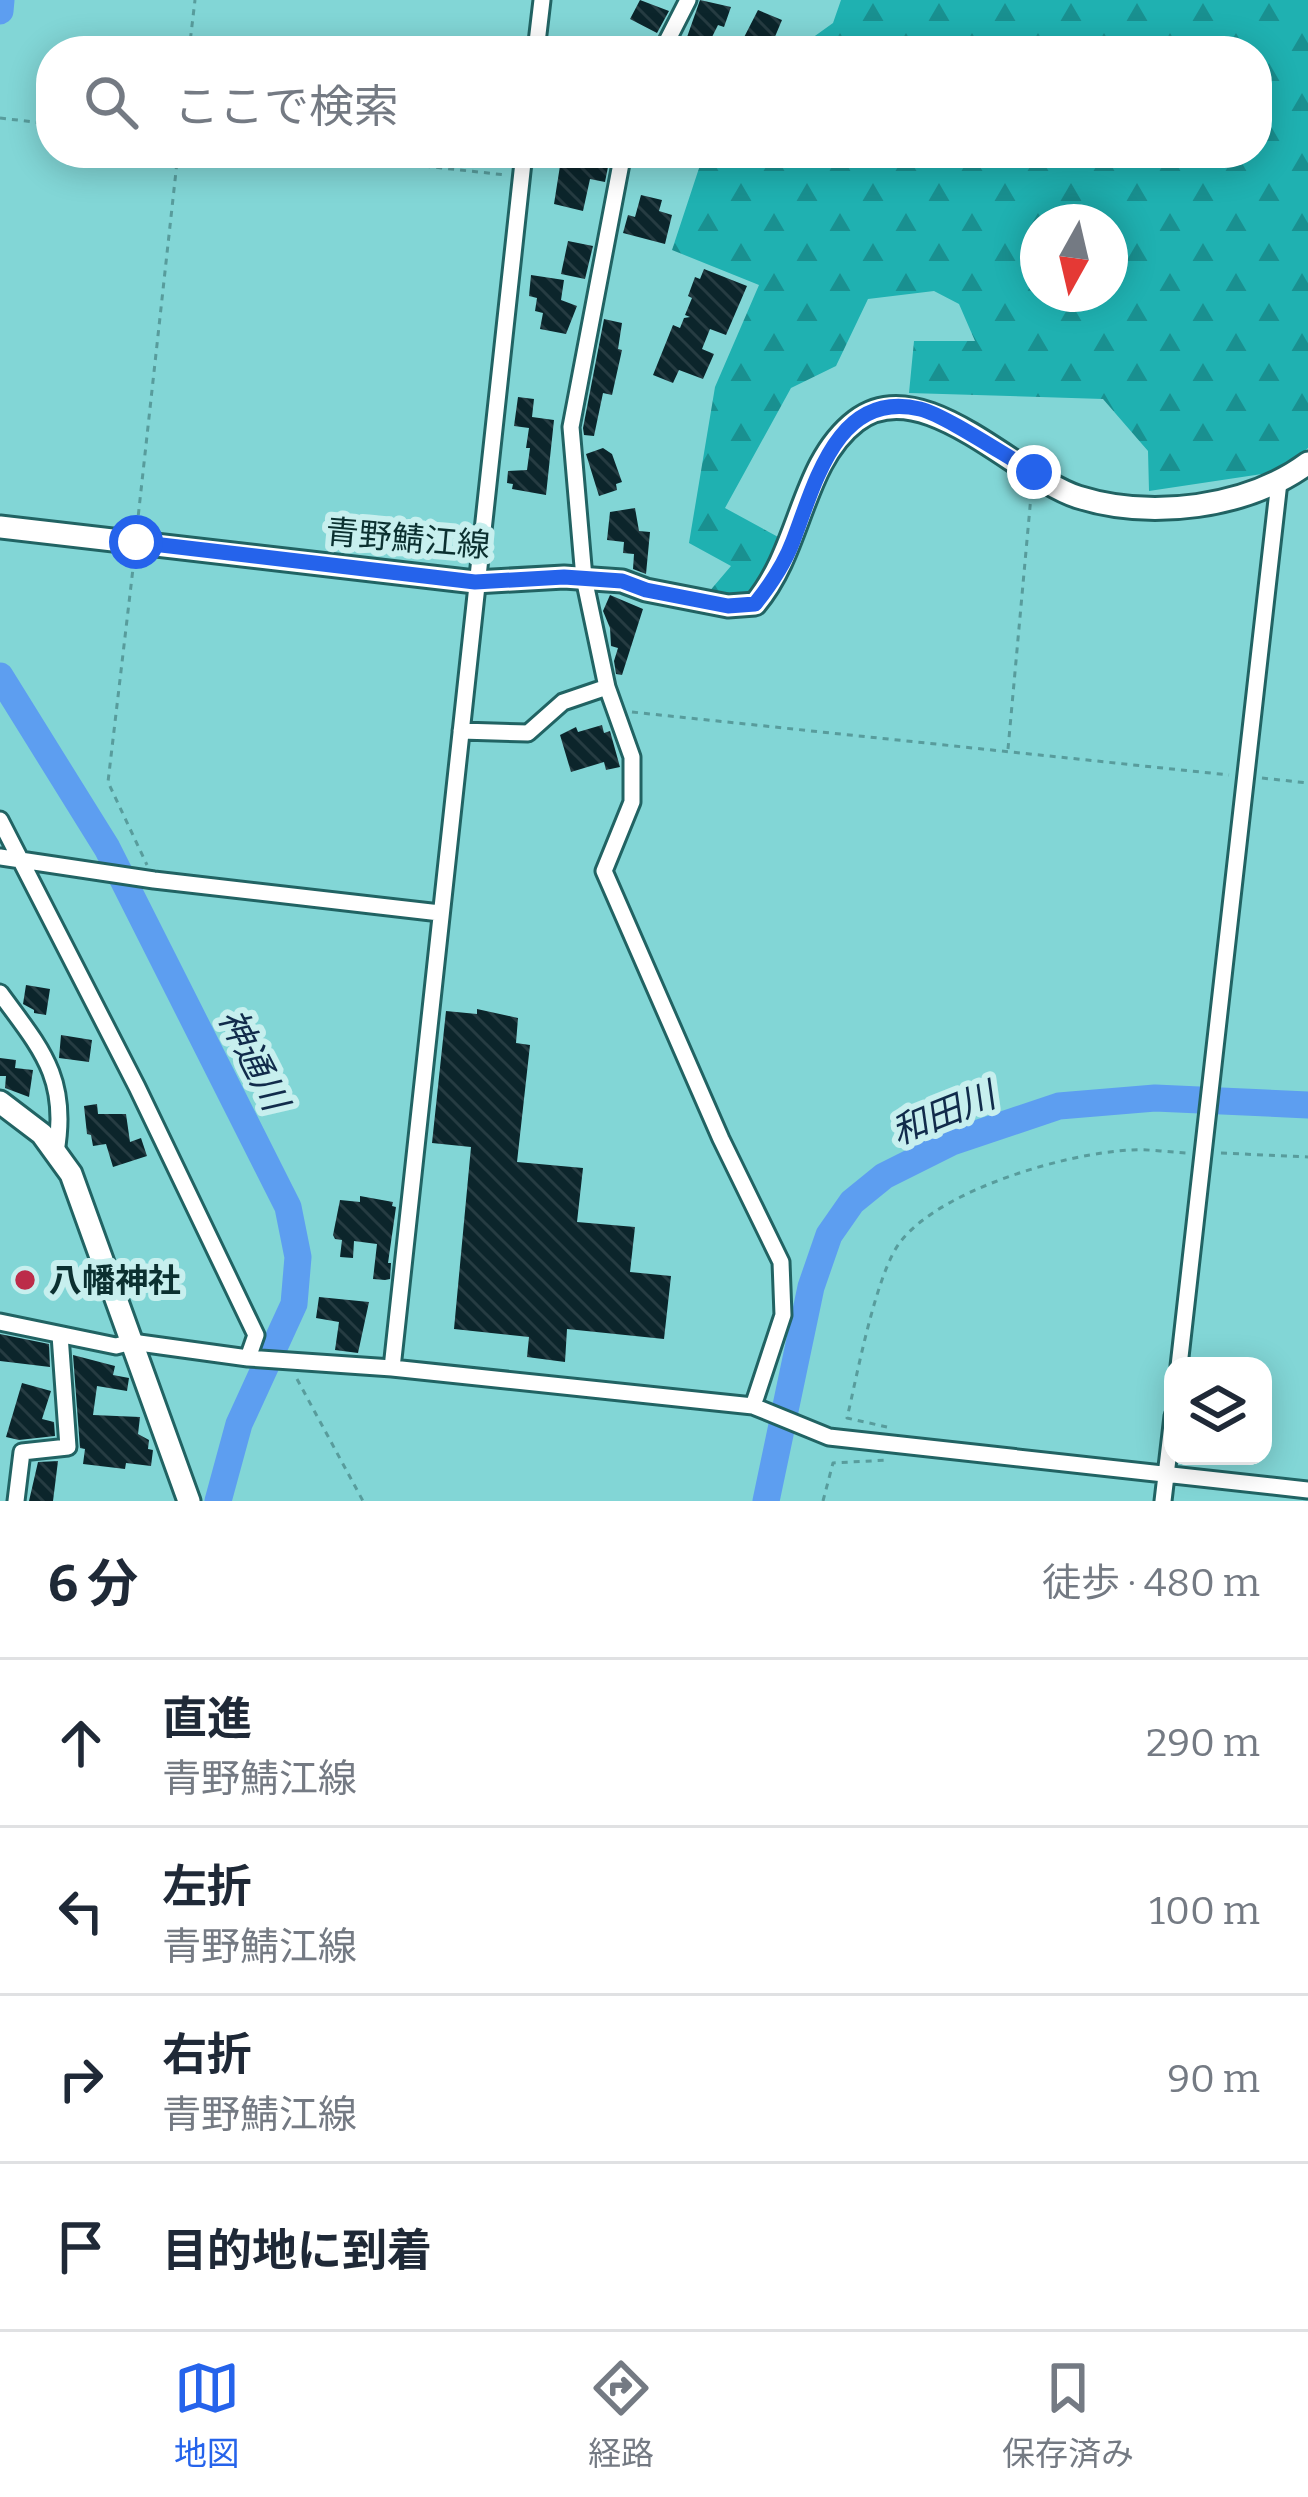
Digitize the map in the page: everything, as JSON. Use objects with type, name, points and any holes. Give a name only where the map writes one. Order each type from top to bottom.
[{"type":"main road","name":"青野鯖江線","points":[[0,527],[475,582],[622,581],[728,606],[755,604],[775,580],[794,540],[808,490],[829,449],[857,419],[886,407],[922,409],[1076,497],[1146,509],[1225,500],[1280,482],[1308,463]]},
{"type":"main road","points":[[0,1102],[42,1134],[71,1174],[189,1501]]},
{"type":"street","points":[[538,36],[542,0]]},
{"type":"street","points":[[670,36],[688,0]]},
{"type":"street","points":[[392,1368],[522,168]]},
{"type":"street","points":[[620,168],[571,427],[584,578],[607,687],[624,712],[632,758],[632,802],[604,871],[721,1139],[781,1262],[783,1315],[757,1407]]},
{"type":"street","points":[[1180,1357],[1280,482]]},
{"type":"street","points":[[461,731],[528,734],[563,702],[607,687]]},
{"type":"street","points":[[0,820],[137,1087],[256,1335],[248,1358]]},
{"type":"street","points":[[0,856],[149,879],[440,913]]},
{"type":"street","points":[[0,993],[46,1053],[54,1078],[56,1152]]},
{"type":"street","points":[[0,1322],[116,1346],[132,1342],[248,1358],[392,1368],[757,1407],[812,1433],[1308,1490]]},
{"type":"street","points":[[16,1501],[22,1452],[68,1447],[60,1335]]},
{"type":"street","points":[[1163,1501],[1167,1465]]},
{"type":"path","points":[[191,36],[195,0]]},
{"type":"path","points":[[2,118],[36,122]]},
{"type":"path","points":[[149,879],[108,782],[176,168]]},
{"type":"path","points":[[446,168],[521,176]]},
{"type":"path","points":[[1007,751],[1034,472]]},
{"type":"path","points":[[624,712],[1308,783]]},
{"type":"path","points":[[886,1427],[847,1418],[866,1338],[900,1242],[966,1194],[1004,1178],[1129,1150],[1186,1153]]},
{"type":"path","points":[[1219,1153],[1308,1157]]},
{"type":"path","points":[[288,1361],[363,1501]]},
{"type":"path","points":[[823,1501],[833,1463],[890,1460]]},
{"type":"green space","points":[[841,0],[1308,0],[1308,448],[1282,471],[1149,491],[1148,451],[1103,399],[909,393],[914,341],[975,341],[959,304],[934,291],[868,299],[836,366],[791,388],[725,508],[780,538],[774,572],[742,597],[708,593],[731,566],[689,543],[715,387],[759,285],[672,250],[699,168],[1272,168],[1272,36],[815,36],[833,23]]},
{"type":"building","points":[[640,0],[669,11],[657,33],[630,19]]},
{"type":"building","points":[[700,0],[731,7],[724,27],[718,25],[712,36],[687,36]]},
{"type":"building","points":[[758,10],[782,20],[775,36],[745,36]]},
{"type":"building","points":[[560,168],[608,168],[605,182],[590,179],[583,211],[554,204]]},
{"type":"building","points":[[641,195],[662,200],[659,211],[672,215],[665,244],[623,233],[628,215],[635,217]]},
{"type":"building","points":[[568,241],[593,246],[585,279],[561,274]]},
{"type":"building","points":[[704,269],[747,286],[726,335],[710,329],[702,349],[714,354],[703,379],[679,370],[673,383],[653,375],[673,325],[680,328],[684,318],[690,317],[685,315],[692,298],[688,296],[695,277],[700,279]]},
{"type":"building","points":[[531,275],[564,280],[561,300],[577,306],[566,334],[540,329],[543,313],[535,311],[537,298],[529,296]]},
{"type":"building","points":[[604,319],[622,323],[618,349],[622,350],[612,395],[603,393],[594,436],[584,435],[583,428]]},
{"type":"building","points":[[518,397],[534,399],[532,417],[554,420],[546,495],[512,489],[513,484],[507,483],[508,471],[527,470],[530,448],[526,448],[529,428],[514,426]]},
{"type":"building","points":[[603,448],[612,454],[622,482],[616,484],[617,490],[599,496],[586,454]]},
{"type":"building","points":[[635,508],[639,531],[650,532],[646,574],[633,569],[634,554],[623,553],[624,542],[607,540],[610,512]]},
{"type":"building","points":[[610,595],[643,609],[622,675],[616,674],[618,648],[611,646],[603,611]]},
{"type":"building","points":[[602,725],[604,733],[610,731],[620,767],[606,770],[604,762],[571,772],[560,735],[576,727],[578,732]]},
{"type":"building","points":[[26,985],[50,989],[46,1015],[23,1004]]},
{"type":"building","points":[[477,1009],[518,1018],[516,1043],[530,1045],[517,1162],[583,1168],[577,1222],[635,1227],[630,1272],[671,1276],[664,1339],[567,1329],[565,1362],[527,1357],[529,1337],[454,1329],[471,1147],[432,1143],[446,1011],[477,1014]]},
{"type":"building","points":[[61,1035],[92,1040],[89,1062],[59,1058]]},
{"type":"building","points":[[0,1058],[16,1060],[15,1068],[33,1070],[29,1097],[5,1088]]},
{"type":"building","points":[[97,1104],[98,1114],[126,1114],[130,1142],[141,1138],[147,1156],[113,1167],[106,1144],[93,1146],[87,1134],[84,1106]]},
{"type":"building","points":[[360,1196],[393,1202],[396,1207],[390,1279],[373,1279],[377,1244],[354,1241],[353,1258],[340,1257],[342,1240],[333,1235],[340,1200],[360,1202]]},
{"type":"building","points":[[319,1297],[369,1302],[358,1353],[335,1350],[339,1322],[316,1318]]},
{"type":"building","points":[[0,1334],[49,1344],[50,1367],[0,1361]]},
{"type":"building","points":[[73,1355],[115,1366],[113,1375],[129,1378],[127,1391],[97,1386],[93,1415],[140,1417],[138,1434],[149,1440],[151,1466],[126,1463],[125,1469],[83,1464]]},
{"type":"building","points":[[22,1383],[51,1391],[42,1419],[54,1422],[55,1436],[6,1437]]},
{"type":"building","points":[[58,1461],[53,1501],[29,1501],[38,1462]]},
{"type":"waterway","name":"神通川","points":[[0,11],[1,0]]},
{"type":"waterway","name":"神通川","points":[[0,676],[107,848],[288,1207],[298,1257],[294,1304],[239,1424],[218,1501]]},
{"type":"waterway","name":"和田川","points":[[766,1501],[811,1287],[829,1235],[852,1202],[884,1176],[952,1142],[1059,1106],[1155,1098],[1308,1105]]},
{"type":"place","name":"八幡神社","points":[[25,1280]]},
{"type":"route","points":[[136,542],[475,582],[564,577],[622,581],[728,606],[755,604],[775,580],[794,540],[808,490],[829,449],[857,419],[886,407],[922,409],[1034,472]]}]
